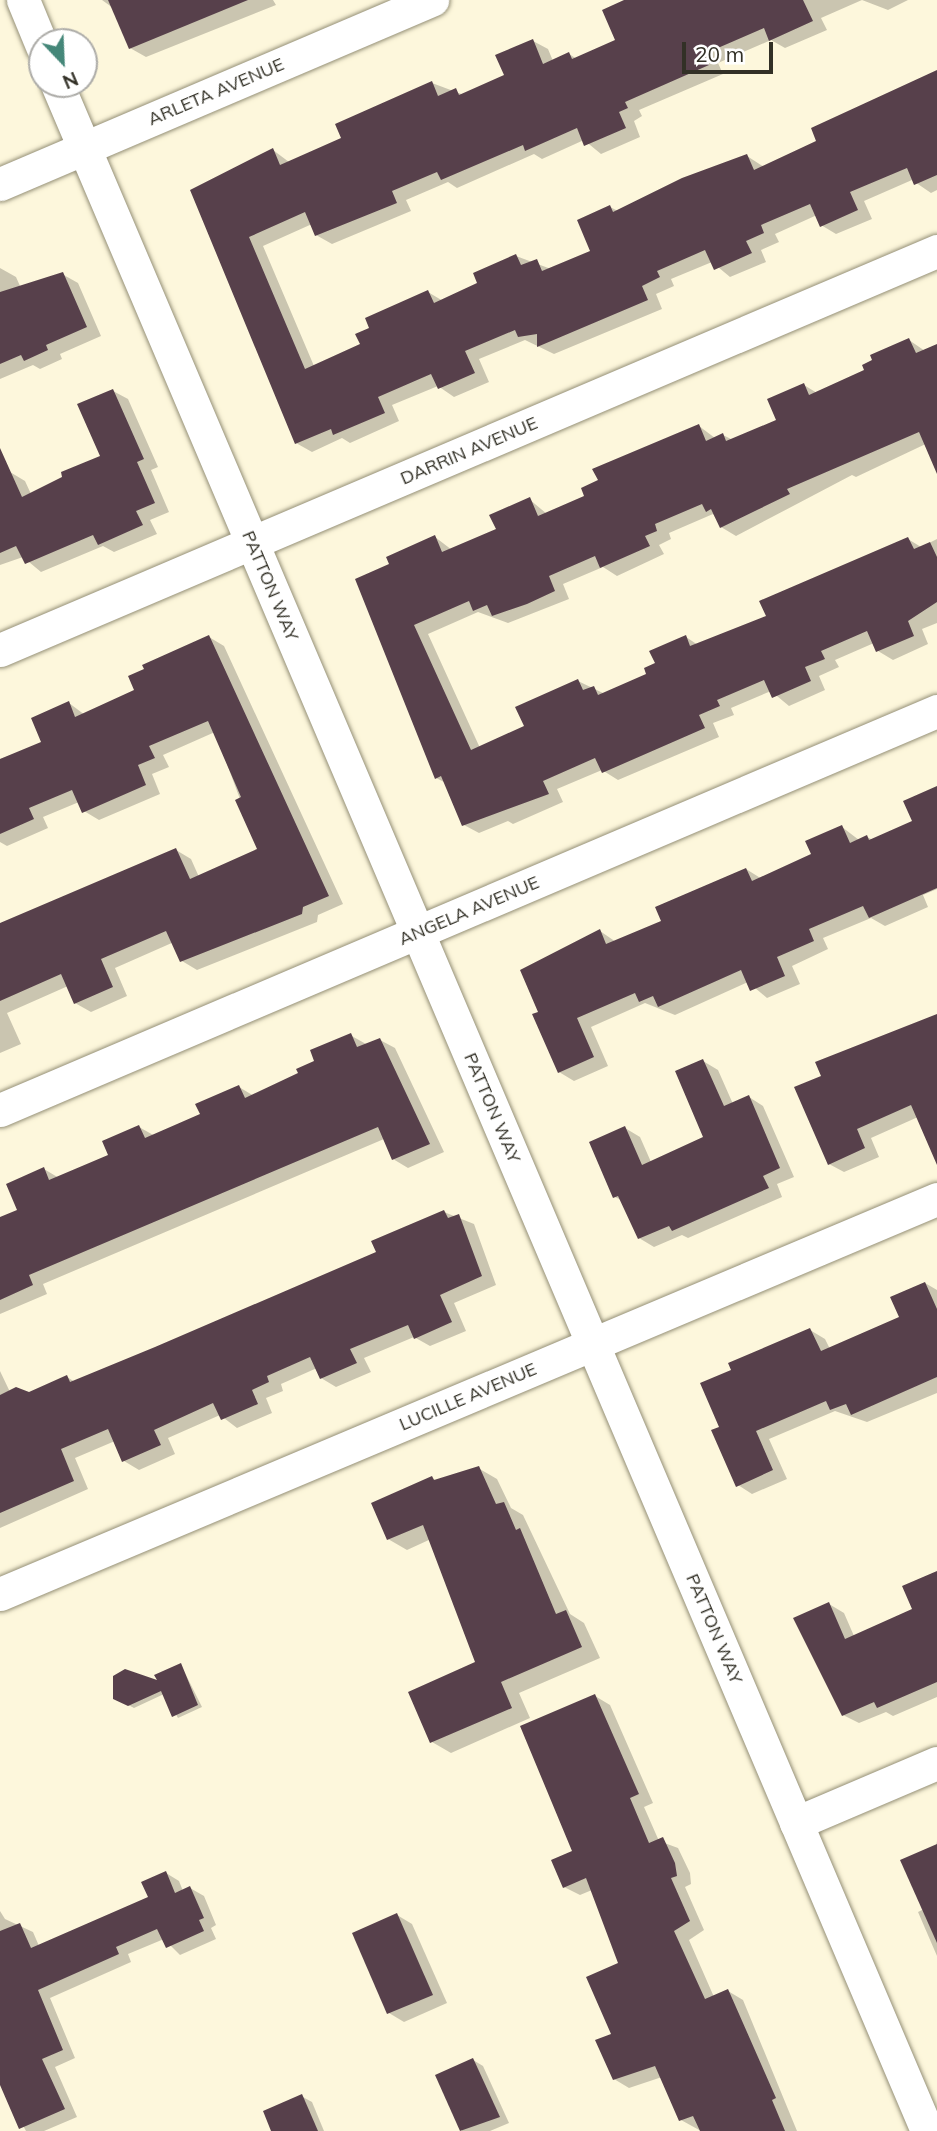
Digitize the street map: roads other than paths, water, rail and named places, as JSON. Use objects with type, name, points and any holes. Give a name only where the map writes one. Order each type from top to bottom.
[{"type":"street","points":[[23,0],[35,28]]},
{"type":"street","name":"ARLETA AVENUE","points":[[0,184],[432,0]]},
{"type":"street","name":"PATTON WAY","points":[[63,98],[927,2131]]},
{"type":"street","name":"DARRIN AVENUE","points":[[0,650],[937,251]]},
{"type":"street","name":"ANGELA AVENUE","points":[[0,1110],[937,711]]},
{"type":"street","name":"LUCILLE AVENUE","points":[[0,1594],[937,1199]]},
{"type":"street","points":[[796,1823],[937,1763]]}]
